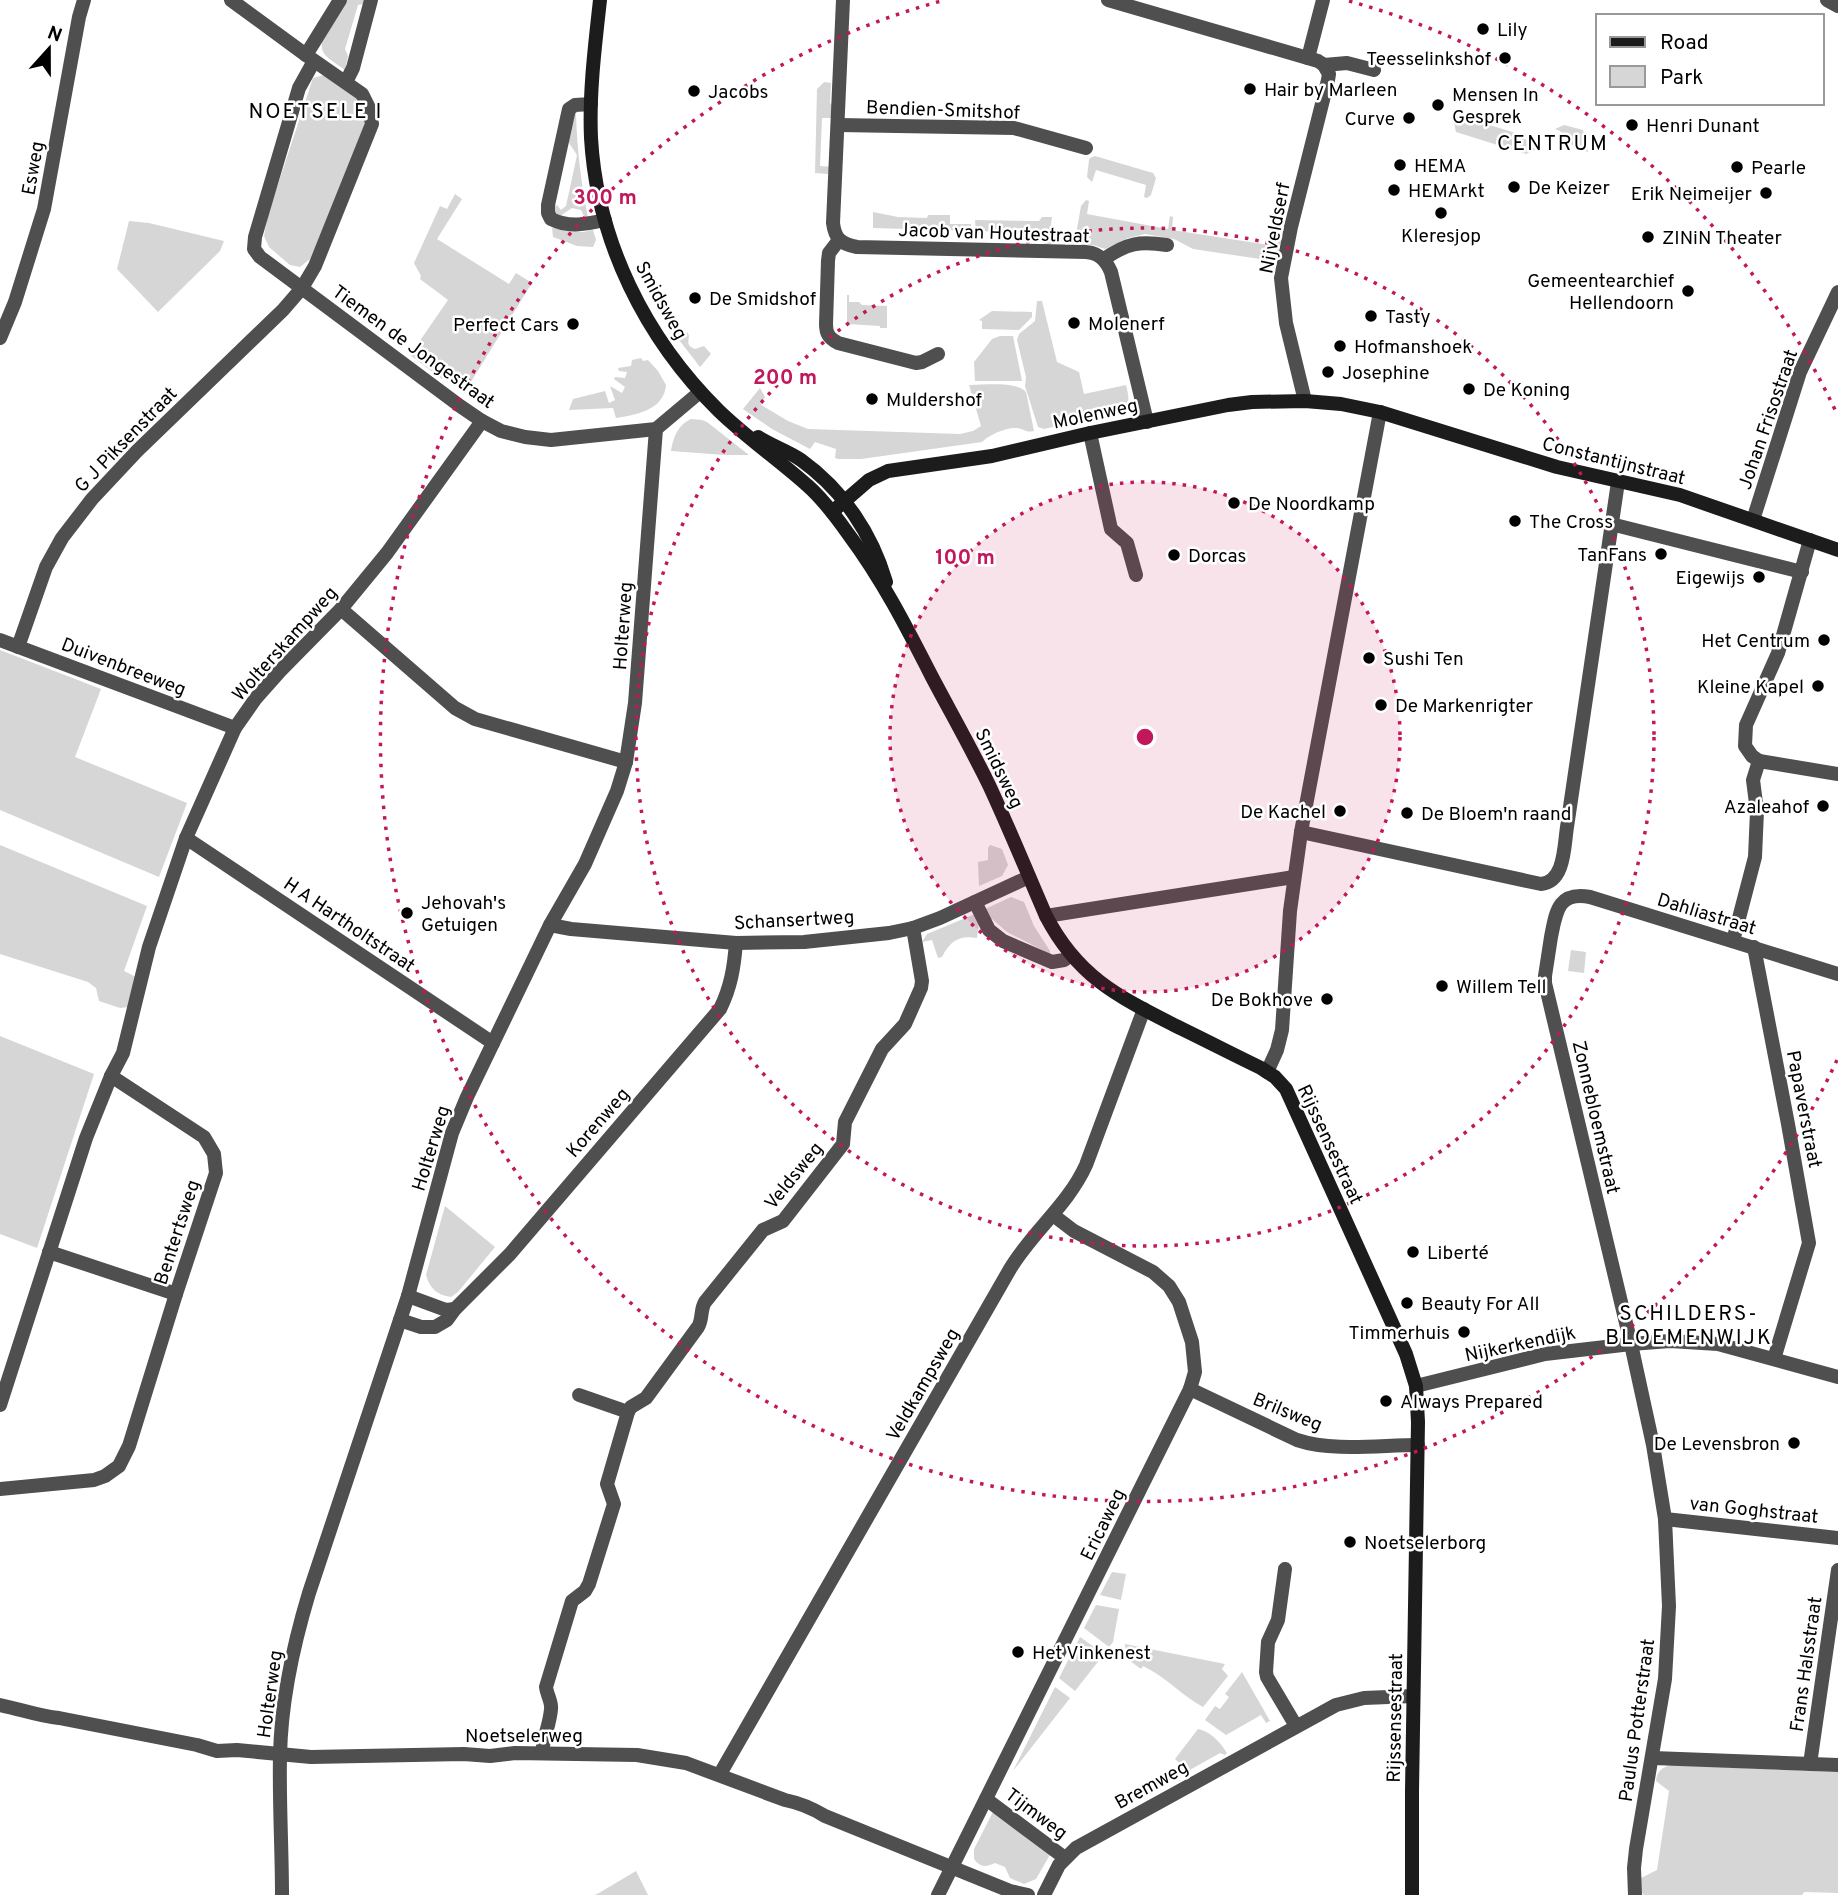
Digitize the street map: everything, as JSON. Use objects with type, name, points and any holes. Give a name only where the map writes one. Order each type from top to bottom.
[{"type":"main road","name":"Smidsweg","points":[[600,0],[591,104],[596,184],[621,267],[636,300],[663,345],[700,392],[730,421],[810,488],[851,537],[891,599],[988,783],[1046,916],[1071,955],[1104,986],[1268,1072]]},
{"type":"main road","name":"Molenweg","points":[[832,512],[869,480],[888,471],[992,456],[1228,405],[1305,401],[1341,404],[1380,412]]},
{"type":"main road","name":"Constantijnstraat","points":[[1380,412],[1557,467],[1679,495],[1838,550]]},
{"type":"main road","name":"Smidsweg","points":[[730,421],[801,460],[821,476],[864,528],[880,560],[891,599]]},
{"type":"main road","name":"Rijssensestraat","points":[[1268,1072],[1286,1089],[1406,1354],[1416,1387],[1418,1445],[1412,1895]]},
{"type":"street","name":"Esweg","points":[[0,338],[15,302],[44,209],[84,0]]},
{"type":"street","name":"G J Piksenstraat","points":[[18,646],[46,567],[62,538],[92,499],[137,451],[284,310],[302,288],[315,266],[372,124],[369,108],[362,94],[231,0]]},
{"type":"street","points":[[302,288],[260,257],[254,249],[255,237],[299,88],[310,58],[340,0]]},
{"type":"street","points":[[346,82],[353,68],[371,0]]},
{"type":"street","points":[[843,0],[833,223],[839,240],[828,261],[826,331],[830,339],[838,343],[916,363],[938,354]]},
{"type":"street","points":[[1108,0],[1318,61],[1324,65],[1347,63],[1374,70]]},
{"type":"street","points":[[1308,58],[1323,0]]},
{"type":"street","points":[[1826,0],[1838,6]]},
{"type":"street","name":"Nijveldserf","points":[[1305,401],[1286,323],[1281,278],[1328,80],[1329,74],[1324,65]]},
{"type":"street","points":[[591,104],[572,105],[569,109],[548,213],[551,219],[558,223],[583,225],[606,220]]},
{"type":"street","name":"Bendien-Smitshof","points":[[838,125],[1014,128],[1086,148]]},
{"type":"street","name":"Jacob van Houtestraat","points":[[839,240],[857,247],[1091,252],[1104,259],[1111,272],[1147,422]]},
{"type":"street","points":[[1104,259],[1128,245],[1149,242],[1167,245]]},
{"type":"street","name":"Tiemen de Jongestraat","points":[[302,288],[482,421],[501,431],[551,440],[656,429]]},
{"type":"street","name":"Johan Frisostraat","points":[[1753,520],[1800,372],[1838,292]]},
{"type":"street","points":[[656,429],[700,392]]},
{"type":"street","points":[[1268,1072],[1282,1030],[1294,877],[1301,832],[1380,412]]},
{"type":"street","name":"Wolterskampweg","points":[[111,1076],[123,1054],[149,947],[186,838],[235,728],[256,698],[341,610],[387,553],[482,421]]},
{"type":"street","name":"Holterweg","points":[[282,1895],[280,1754],[296,1636],[309,1593],[408,1296],[452,1133],[550,925],[585,864],[617,791],[626,762],[635,703],[656,429]]},
{"type":"street","points":[[1090,433],[1111,529],[1127,542],[1136,575]]},
{"type":"street","points":[[1301,832],[1541,884],[1549,883],[1553,879],[1560,869],[1567,827],[1618,482]]},
{"type":"street","points":[[1611,524],[1802,572]]},
{"type":"street","points":[[1810,541],[1778,653],[1746,725],[1745,746],[1759,761],[1838,774]]},
{"type":"street","points":[[341,610],[456,708],[475,719],[626,762]]},
{"type":"street","name":"Duivenbreeweg","points":[[0,640],[235,728]]},
{"type":"street","points":[[1733,941],[1755,857],[1757,811],[1753,780],[1759,761]]},
{"type":"street","name":"H A Hartholtstraat","points":[[186,838],[493,1043]]},
{"type":"street","name":"Schansertweg","points":[[550,925],[736,943],[804,942],[913,928],[1029,877]]},
{"type":"street","points":[[1046,916],[1294,877]]},
{"type":"street","name":"Dahliastraat","points":[[1565,901],[1577,895],[1590,897],[1838,974]]},
{"type":"street","name":"Zonnebloemstraat","points":[[1565,901],[1555,914],[1545,983],[1631,1343]]},
{"type":"street","points":[[975,902],[989,930],[1003,941],[1052,962],[1064,960],[1071,955]]},
{"type":"street","name":"Veldsweg","points":[[628,1412],[646,1398],[698,1327],[705,1302],[763,1230],[783,1221],[843,1144],[845,1122],[887,1043],[905,1024],[921,988],[913,928]]},
{"type":"street","name":"Korenweg","points":[[400,1320],[421,1327],[435,1327],[447,1320],[510,1254],[720,1009],[729,992],[736,943]]},
{"type":"street","name":"Papaverstraat","points":[[1754,947],[1809,1243],[1774,1359]]},
{"type":"street","name":"Veldkampsweg","points":[[720,1774],[1010,1269],[1029,1241],[1074,1187],[1086,1165],[1144,1009]]},
{"type":"street","points":[[0,1405],[86,1138],[111,1076]]},
{"type":"street","name":"Bentertsweg","points":[[0,1489],[94,1480],[119,1466],[129,1446],[216,1173],[214,1154],[204,1137],[111,1076]]},
{"type":"street","name":"Ericaweg","points":[[937,1895],[1190,1389],[1195,1372],[1192,1342],[1179,1302],[1169,1286],[1153,1272],[1073,1231],[1053,1215]]},
{"type":"street","points":[[49,1252],[176,1294]]},
{"type":"street","points":[[408,1296],[446,1310],[455,1310]]},
{"type":"street","name":"Nijkerkendijk","points":[[1416,1387],[1537,1355],[1670,1341],[1718,1344],[1838,1377]]},
{"type":"street","name":"Paulus Potterstraat","points":[[1631,1343],[1665,1519],[1669,1606],[1665,1679],[1636,1849],[1635,1895]]},
{"type":"street","name":"Brilsweg","points":[[1190,1389],[1297,1440],[1321,1446],[1418,1445]]},
{"type":"street","points":[[542,1753],[552,1706],[546,1687],[572,1601],[585,1591],[589,1584],[614,1504],[607,1484],[628,1412],[579,1395]]},
{"type":"street","name":"van Goghstraat","points":[[1665,1519],[1838,1538]]},
{"type":"street","points":[[1285,1569],[1278,1620],[1268,1642],[1266,1672],[1296,1726]]},
{"type":"street","name":"Frans Halsstraat","points":[[1810,1764],[1838,1570]]},
{"type":"street","name":"Bremweg","points":[[1044,1895],[1054,1873],[1076,1848],[1296,1726],[1336,1705],[1354,1699],[1413,1696]]},
{"type":"street","name":"Noetselerweg","points":[[0,1705],[43,1717],[217,1751],[311,1756],[490,1756],[515,1753],[651,1756],[686,1763],[807,1806],[825,1816],[1010,1891],[1028,1895]]},
{"type":"street","points":[[1653,1758],[1838,1765]]},
{"type":"street","name":"Tijmweg","points":[[986,1799],[1065,1858]]},
{"type":"green space","points":[[347,0],[364,0],[363,4],[358,5],[345,49],[348,56],[345,70],[323,51],[322,42]]},
{"type":"green space","points":[[324,75],[357,99],[364,110],[366,127],[310,259],[300,267],[290,265],[269,247],[264,236],[268,215],[313,78]]},
{"type":"green space","points":[[824,82],[831,83],[830,103],[835,109],[835,118],[822,118],[820,166],[834,167],[828,174],[815,173],[817,89]]},
{"type":"green space","points":[[576,113],[588,218],[579,219],[584,216],[581,210],[572,208],[560,216],[554,211],[554,206],[557,205],[561,210],[566,206],[577,155],[567,140],[573,114]]},
{"type":"green space","points":[[1460,116],[1519,134],[1537,149],[1526,154],[1456,132],[1454,123]]},
{"type":"green space","points":[[1564,125],[1583,130],[1588,152],[1574,147],[1555,129]]},
{"type":"green space","points":[[1095,156],[1153,173],[1156,178],[1151,195],[1144,197],[1146,185],[1096,170],[1092,182],[1087,177],[1089,160]]},
{"type":"green space","points":[[455,194],[462,199],[437,239],[509,284],[516,273],[532,283],[469,385],[449,371],[442,379],[410,355],[448,300],[420,279],[414,263],[440,206],[447,209]]},
{"type":"green space","points":[[1086,200],[1089,201],[1087,214],[1168,229],[1170,216],[1173,217],[1172,230],[1269,245],[1271,231],[1281,234],[1277,258],[1273,261],[1193,249],[1174,239],[1145,234],[1128,238],[1105,249],[1082,245],[1075,240],[1081,206]]},
{"type":"green space","points":[[873,212],[898,217],[927,218],[928,215],[950,215],[950,224],[971,224],[971,231],[873,228]]},
{"type":"green space","points":[[1042,217],[1052,217],[1050,231],[1061,232],[1059,239],[1053,244],[1044,245],[1044,233],[976,231],[975,220],[1039,221]]},
{"type":"green space","points":[[129,221],[149,223],[224,241],[220,251],[158,312],[117,269]]},
{"type":"green space","points":[[552,228],[583,232],[593,230],[596,240],[593,247],[577,246],[553,237]]},
{"type":"green space","points":[[655,280],[659,286],[656,289],[662,298],[662,307],[674,316],[678,330],[688,333],[689,345],[695,349],[704,346],[711,354],[700,367],[669,327],[646,285]]},
{"type":"green space","points":[[847,295],[849,302],[887,306],[887,328],[847,324]]},
{"type":"green space","points":[[1037,301],[1042,301],[1057,362],[1079,372],[1084,394],[1126,385],[1128,401],[1124,410],[1044,429],[1038,427],[1025,386],[1026,377],[1017,340],[1019,334],[1035,321]]},
{"type":"green space","points":[[992,311],[1032,312],[1032,317],[1019,330],[982,329],[982,321],[979,320]]},
{"type":"green space","points":[[1013,336],[1022,381],[975,381],[974,362],[992,339]]},
{"type":"green space","points":[[641,358],[643,361],[648,360],[666,385],[655,406],[640,413],[616,418],[613,408],[569,410],[573,399],[605,391],[609,403],[615,400],[610,386],[622,393],[625,387],[614,379],[625,378],[627,372],[619,371],[618,368],[631,366],[632,360]]},
{"type":"green space","points":[[1000,384],[1022,389],[1026,392],[1034,431],[1013,428],[998,432],[982,442],[861,459],[838,459],[835,458],[836,449],[815,442],[810,449],[772,429],[743,409],[760,388],[765,397],[761,405],[808,429],[960,434],[981,426],[969,385]]},
{"type":"green space","points":[[691,419],[707,422],[749,455],[671,451],[677,432]]},
{"type":"green space","points":[[0,650],[101,689],[75,757],[187,803],[159,877],[0,810]]},
{"type":"green space","points":[[0,845],[147,906],[124,971],[136,977],[129,1007],[120,1008],[99,1001],[96,988],[88,982],[0,954]]},
{"type":"green space","points":[[990,845],[1002,849],[1008,865],[1002,876],[979,886],[978,862],[988,860]]},
{"type":"green space","points":[[1011,897],[1024,902],[1050,954],[1007,932],[992,919],[988,920],[983,910]]},
{"type":"green space","points":[[975,914],[979,922],[977,938],[965,937],[956,940],[942,957],[938,958],[932,940],[922,942],[927,934]]},
{"type":"green space","points":[[1571,950],[1586,952],[1584,973],[1568,971]]},
{"type":"green space","points":[[0,1036],[94,1074],[37,1248],[0,1234]]},
{"type":"green space","points":[[445,1206],[495,1247],[451,1297],[435,1290],[426,1275]]},
{"type":"green space","points":[[1112,1572],[1126,1574],[1121,1600],[1100,1595]]},
{"type":"green space","points":[[1096,1605],[1119,1609],[1113,1642],[1109,1647],[1084,1628]]},
{"type":"green space","points":[[1080,1637],[1104,1654],[1075,1691],[1059,1678]]},
{"type":"green space","points":[[1125,1644],[1225,1664],[1222,1669],[1228,1676],[1203,1707],[1159,1675],[1143,1666],[1141,1669],[1126,1658]]},
{"type":"green space","points":[[1242,1672],[1270,1721],[1266,1723],[1261,1715],[1226,1735],[1205,1720],[1215,1706],[1220,1709],[1229,1697],[1225,1694]]},
{"type":"green space","points":[[1055,1687],[1070,1698],[1013,1771]]},
{"type":"green space","points":[[1198,1729],[1215,1738],[1227,1753],[1220,1753],[1188,1771],[1175,1759]]},
{"type":"green space","points":[[1670,1765],[1838,1772],[1838,1893],[1644,1895],[1641,1892],[1641,1878],[1657,1870],[1669,1791],[1656,1781],[1660,1771]]},
{"type":"green space","points":[[994,1810],[1051,1853],[1036,1879],[1024,1884],[1010,1878],[1005,1867],[995,1863],[983,1866],[974,1859],[974,1849]]},
{"type":"green space","points":[[636,1871],[648,1895],[595,1895],[599,1893]]},
{"type":"place","name":"Lily","points":[[1483,29]]},
{"type":"place","name":"Teesselinkshof","points":[[1505,58]]},
{"type":"place","name":"Hair by Marleen","points":[[1250,89]]},
{"type":"place","name":"Jacobs","points":[[694,91]]},
{"type":"place","name":"Mensen In Gesprek","points":[[1438,105]]},
{"type":"place","name":"Curve","points":[[1409,118]]},
{"type":"place","name":"Henri Dunant","points":[[1632,125]]},
{"type":"place","name":"HEMA","points":[[1400,165]]},
{"type":"place","name":"Pearle","points":[[1737,167]]},
{"type":"place","name":"De Keizer","points":[[1514,187]]},
{"type":"place","name":"HEMArkt","points":[[1394,190]]},
{"type":"place","name":"Erik Neimeijer","points":[[1766,193]]},
{"type":"place","name":"Kleresjop","points":[[1441,213]]},
{"type":"place","name":"ZINiN Theater","points":[[1648,237]]},
{"type":"place","name":"Gemeentearchief Hellendoorn","points":[[1688,291]]},
{"type":"place","name":"De Smidshof","points":[[695,298]]},
{"type":"place","name":"Tasty","points":[[1371,316]]},
{"type":"place","name":"Molenerf","points":[[1074,323]]},
{"type":"place","name":"Perfect Cars","points":[[573,324]]},
{"type":"place","name":"Hofmanshoek","points":[[1340,346]]},
{"type":"place","name":"Josephine","points":[[1328,372]]},
{"type":"place","name":"De Koning","points":[[1469,389]]},
{"type":"place","name":"Muldershof","points":[[872,399]]},
{"type":"place","name":"De Noordkamp","points":[[1234,503]]},
{"type":"place","name":"The Cross","points":[[1515,521]]},
{"type":"place","name":"TanFans","points":[[1661,554]]},
{"type":"place","name":"Dorcas","points":[[1174,555]]},
{"type":"place","name":"Eigewijs","points":[[1759,577]]},
{"type":"place","name":"Het Centrum","points":[[1824,640]]},
{"type":"place","name":"Sushi Ten","points":[[1369,658]]},
{"type":"place","name":"Kleine Kapel","points":[[1818,686]]},
{"type":"place","name":"De Markenrigter","points":[[1381,705]]},
{"type":"place","name":"Azaleahof","points":[[1823,806]]},
{"type":"place","name":"De Kachel","points":[[1340,811]]},
{"type":"place","name":"De Bloem'n raand","points":[[1407,813]]},
{"type":"place","name":"Jehovah's Getuigen","points":[[407,913]]},
{"type":"place","name":"Willem Tell","points":[[1442,986]]},
{"type":"place","name":"De Bokhove","points":[[1327,999]]},
{"type":"place","name":"Liberté","points":[[1413,1252]]},
{"type":"place","name":"Beauty For All","points":[[1407,1303]]},
{"type":"place","name":"Timmerhuis","points":[[1464,1332]]},
{"type":"place","name":"Always Prepared","points":[[1386,1401]]},
{"type":"place","name":"De Levensbron","points":[[1794,1443]]},
{"type":"place","name":"Noetselerborg","points":[[1350,1542]]},
{"type":"place","name":"Het Vinkenest","points":[[1018,1652]]},
{"type":"district","name":"NOETSELE I","points":[[316,111]]},
{"type":"district","name":"CENTRUM","points":[[1553,143]]},
{"type":"district","name":"SCHILDERS- BLOEMENWIJK","points":[[1689,1325]]}]
